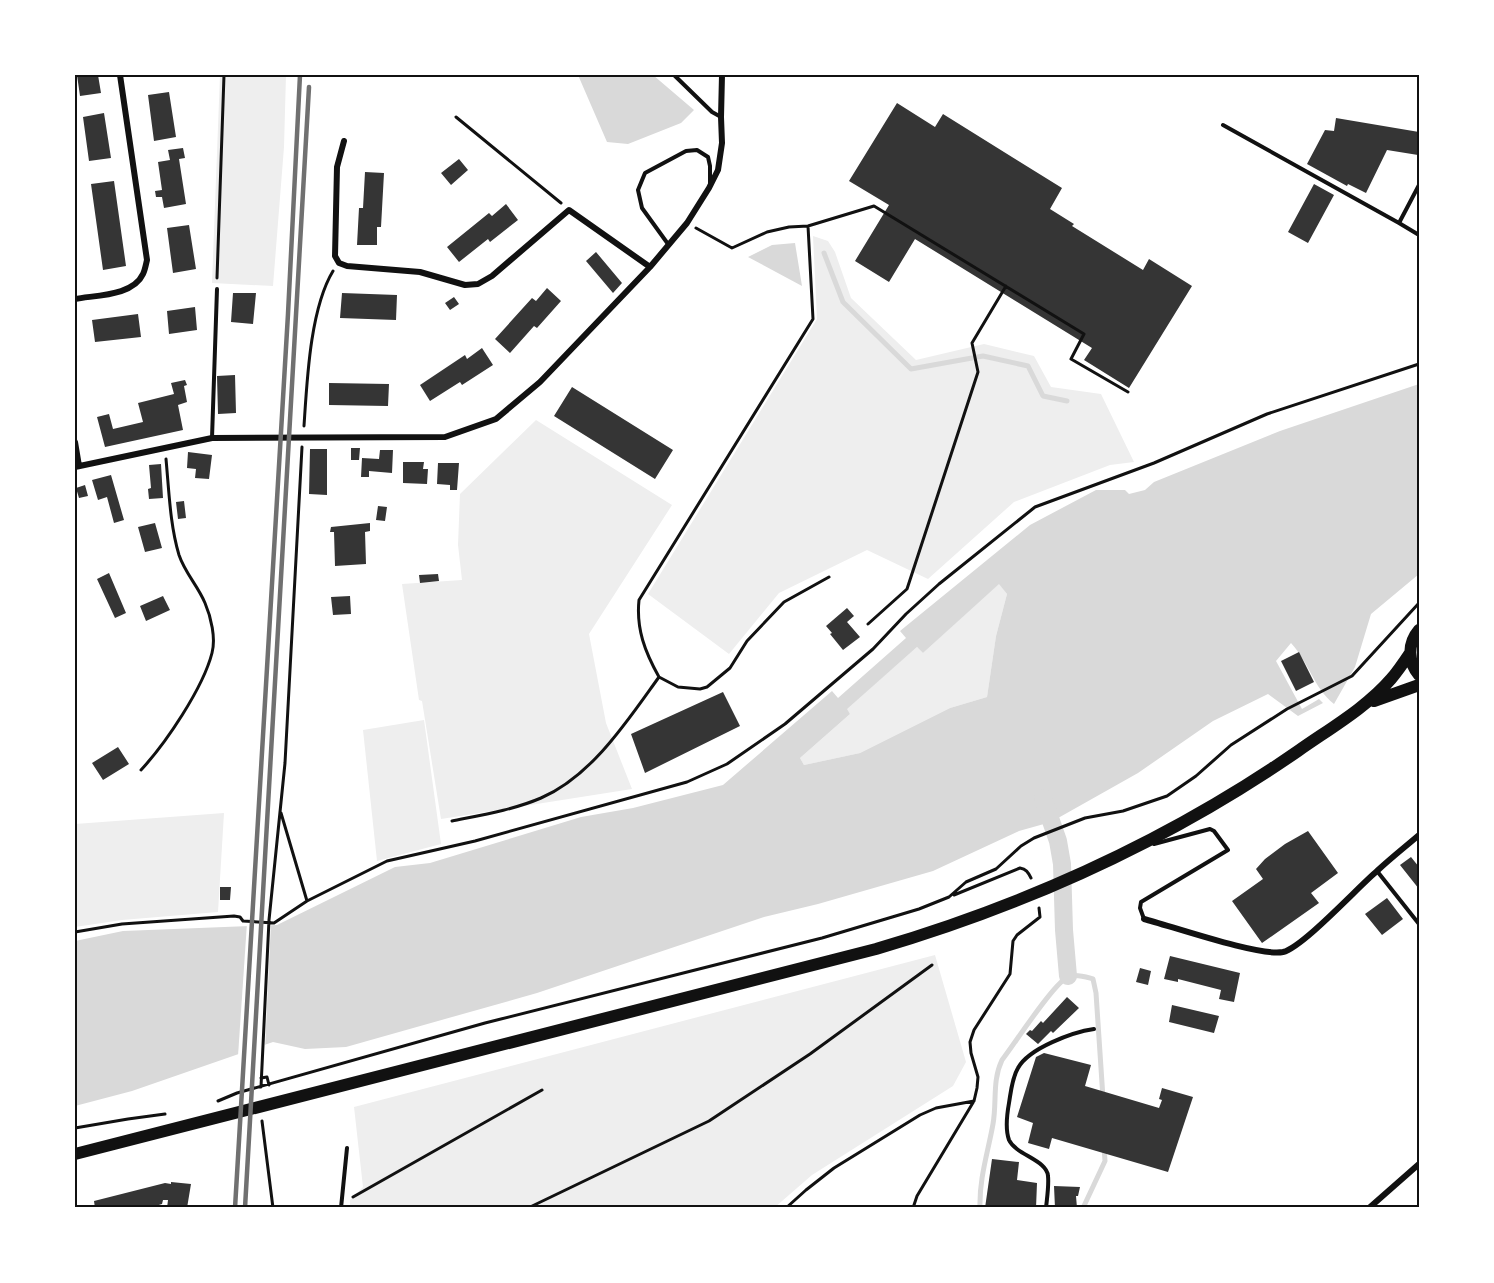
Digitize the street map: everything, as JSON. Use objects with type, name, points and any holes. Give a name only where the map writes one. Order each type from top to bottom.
[{"type":"main road","points":[[1419,630],[1411,643],[1410,653],[1411,662],[1419,675]]},
{"type":"main road","points":[[75,1154],[876,949],[956,924],[1081,874],[1208,809],[1272,770],[1356,710],[1391,679],[1410,653]]},
{"type":"main road","points":[[1356,710],[1391,694],[1419,685]]},
{"type":"street","points":[[75,299],[124,290],[136,284],[143,274],[147,260],[120,75]]},
{"type":"street","points":[[75,442],[77,467],[212,438],[445,437],[496,419],[540,382],[650,267],[687,223],[710,188],[718,170],[722,143],[720,117],[722,75]]},
{"type":"street","points":[[344,141],[337,167],[335,256],[339,263],[347,266],[420,272],[465,285],[478,284],[492,276],[569,210],[650,267]]},
{"type":"street","points":[[1144,919],[1255,950],[1283,952],[1310,933],[1419,835]]},
{"type":"street","points":[[1369,1208],[1419,1164]]},
{"type":"lane","points":[[674,75],[720,117]]},
{"type":"lane","points":[[1223,125],[1419,235]]},
{"type":"lane","points":[[668,244],[642,208],[638,190],[645,173],[686,151],[697,150],[708,157],[710,188]]},
{"type":"lane","points":[[1399,223],[1419,184]]},
{"type":"lane","points":[[212,438],[217,289]]},
{"type":"lane","points":[[1125,852],[1205,829],[1214,831],[1228,850],[1141,902],[1141,913],[1144,919]]},
{"type":"lane","points":[[1377,871],[1419,924]]},
{"type":"lane","points":[[1046,1208],[1049,1174],[1046,1168],[1015,1148],[1007,1129],[1013,1079],[1018,1067],[1034,1052],[1062,1039],[1094,1029]]},
{"type":"lane","points":[[342,1206],[347,1148]]},
{"type":"path","points":[[217,289],[224,75]]},
{"type":"path","points":[[456,117],[569,210]]},
{"type":"path","points":[[687,223],[732,248],[767,232],[808,226],[874,206],[1084,334],[1071,359],[1128,392]]},
{"type":"path","points":[[808,226],[813,320],[639,600],[638,616],[642,640],[659,676],[678,687],[700,689],[707,687],[730,668],[754,632],[784,602],[829,577]]},
{"type":"path","points":[[261,1088],[269,920],[280,812],[309,359],[318,311],[331,274],[339,263]]},
{"type":"path","points":[[868,624],[907,589],[978,372],[972,344],[1006,286]]},
{"type":"path","points":[[75,932],[122,924],[234,916],[240,917],[243,921],[274,923],[308,901],[387,861],[475,841],[687,782],[727,764],[785,724],[873,649],[939,584],[1035,507],[1154,463],[1267,414],[1419,364]]},
{"type":"path","points":[[141,770],[156,753],[203,680],[213,651],[213,635],[205,603],[179,556],[174,535],[165,447]]},
{"type":"path","points":[[949,897],[966,882],[996,869],[1021,846],[1034,838],[1085,818],[1123,811],[1167,796],[1196,776],[1231,745],[1287,709],[1352,676],[1419,603]]},
{"type":"path","points":[[452,821],[512,808],[543,797],[567,784],[584,770],[623,728],[659,676]]},
{"type":"path","points":[[280,812],[308,901]]},
{"type":"path","points":[[209,1104],[485,1023],[871,924],[919,909],[1020,868],[1028,872],[1031,878]]},
{"type":"path","points":[[913,1208],[917,1196],[974,1101],[978,1077],[970,1041],[974,1030],[1010,974],[1012,941],[1040,917],[1039,908]]},
{"type":"path","points":[[528,1208],[709,1121],[810,1054],[932,965]]},
{"type":"path","points":[[261,1078],[267,1077],[269,1085]]},
{"type":"path","points":[[342,1206],[542,1090]]},
{"type":"path","points":[[786,1208],[834,1168],[920,1115],[936,1108],[974,1101]]},
{"type":"path","points":[[75,1128],[170,1114]]},
{"type":"path","points":[[261,1118],[273,1208]]},
{"type":"shaded area","points":[[220,75],[286,75],[284,147],[273,286],[212,283]]},
{"type":"shaded area","points":[[578,75],[653,75],[694,110],[681,123],[628,144],[607,142]]},
{"type":"shaded area","points":[[813,236],[828,241],[835,252],[851,298],[916,360],[984,344],[1034,356],[1051,387],[1101,394],[1134,462],[1110,465],[1014,502],[928,579],[867,550],[779,593],[729,654],[648,594],[817,319]]},
{"type":"shaded area","points":[[795,243],[802,286],[748,257],[772,245]]},
{"type":"shaded area","points":[[1419,384],[1419,574],[1371,614],[1355,667],[1334,704],[1321,690],[1291,643],[1276,661],[1302,709],[1319,699],[1323,703],[1298,716],[1268,694],[1213,721],[1138,773],[1051,822],[1019,831],[933,871],[764,917],[537,993],[346,1047],[305,1049],[273,1042],[132,1091],[75,1106],[75,941],[123,931],[277,925],[395,867],[430,863],[581,817],[633,808],[723,785],[832,691],[838,698],[906,638],[900,631],[1030,525],[1096,490],[1125,490],[1129,494],[1145,490],[1154,482],[1280,431]],"holes":[[[999,584],[1007,594],[996,636],[987,697],[950,708],[860,753],[804,765],[800,758],[850,714],[847,709],[917,647],[923,653]]]},
{"type":"shaded area","points":[[536,420],[672,505],[589,634],[606,723],[632,789],[441,819],[422,701],[419,700],[402,584],[462,580],[458,545],[460,494]]},
{"type":"shaded area","points":[[999,583],[1007,594],[996,636],[987,697],[950,708],[860,753],[804,765],[800,758],[850,714],[846,709],[917,647],[923,653]]},
{"type":"shaded area","points":[[424,720],[441,844],[377,861],[363,730]]},
{"type":"shaded area","points":[[224,813],[218,912],[122,920],[75,927],[75,824]]},
{"type":"shaded area","points":[[935,955],[966,1062],[953,1086],[812,1175],[774,1208],[350,1208],[350,1200],[363,1187],[354,1107]]},
{"type":"pier","points":[[271,922],[265,1048],[238,1056],[247,923]]},
{"type":"building","points":[[77,75],[98,75],[101,93],[80,96]]},
{"type":"building","points":[[169,92],[176,137],[154,141],[148,95]]},
{"type":"building","points":[[897,103],[935,127],[943,114],[1062,188],[1050,209],[1074,224],[1072,226],[1143,270],[1149,259],[1192,286],[1129,388],[1084,360],[1092,348],[915,239],[889,282],[855,261],[889,205],[849,181]]},
{"type":"building","points":[[104,113],[111,158],[89,161],[83,117]]},
{"type":"building","points":[[1336,118],[1419,132],[1418,155],[1387,150],[1366,193],[1348,184],[1347,186],[1307,164],[1325,130],[1334,131]]},
{"type":"building","points":[[183,148],[185,158],[179,159],[186,204],[164,208],[162,197],[156,197],[155,191],[162,190],[158,162],[170,160],[168,150]]},
{"type":"building","points":[[459,159],[468,170],[451,185],[441,173]]},
{"type":"building","points":[[365,172],[384,173],[381,227],[377,227],[377,245],[357,245],[359,208],[363,208]]},
{"type":"building","points":[[114,181],[126,266],[103,270],[91,184]]},
{"type":"building","points":[[1314,184],[1334,195],[1308,243],[1288,232]]},
{"type":"building","points":[[506,204],[518,220],[490,242],[488,239],[459,262],[447,247],[489,213],[492,216]]},
{"type":"building","points":[[189,225],[196,269],[173,273],[167,228]]},
{"type":"building","points":[[596,252],[622,283],[613,293],[586,261]]},
{"type":"building","points":[[547,288],[561,301],[510,353],[495,339],[532,298],[536,301]]},
{"type":"building","points":[[233,293],[256,293],[253,324],[231,322]]},
{"type":"building","points":[[342,293],[397,295],[396,320],[340,318]]},
{"type":"building","points":[[454,297],[459,304],[450,310],[445,303]]},
{"type":"building","points":[[195,307],[197,330],[169,334],[167,311]]},
{"type":"building","points":[[138,314],[141,337],[95,342],[92,320]]},
{"type":"building","points":[[482,348],[493,365],[462,385],[460,382],[430,401],[420,385],[465,355],[467,359]]},
{"type":"building","points":[[235,375],[236,413],[218,414],[217,376]]},
{"type":"building","points":[[185,380],[187,402],[178,405],[183,430],[105,447],[97,417],[109,414],[113,429],[143,422],[138,403],[174,394],[171,383]]},
{"type":"building","points":[[329,383],[389,384],[388,406],[329,405]]},
{"type":"building","points":[[572,387],[673,450],[655,479],[554,416]]},
{"type":"building","points":[[351,448],[360,448],[359,460],[351,460]]},
{"type":"building","points":[[310,449],[327,449],[327,495],[309,494]]},
{"type":"building","points":[[380,450],[393,450],[392,473],[369,471],[369,477],[361,477],[362,458],[379,459]]},
{"type":"building","points":[[188,452],[212,455],[209,479],[195,478],[196,469],[187,468]]},
{"type":"building","points":[[403,462],[424,462],[423,469],[428,469],[427,484],[403,483]]},
{"type":"building","points":[[438,463],[459,463],[457,490],[450,490],[450,485],[437,484]]},
{"type":"building","points":[[161,464],[163,498],[149,499],[148,489],[151,488],[149,465]]},
{"type":"building","points":[[111,475],[124,520],[114,523],[107,497],[98,500],[92,480]]},
{"type":"building","points":[[85,485],[88,496],[79,498],[76,488]]},
{"type":"building","points":[[184,501],[186,518],[178,519],[176,502]]},
{"type":"building","points":[[378,506],[387,507],[385,521],[376,520]]},
{"type":"building","points":[[155,523],[162,548],[145,552],[138,527]]},
{"type":"building","points":[[370,523],[370,531],[365,532],[366,564],[335,566],[334,532],[330,532],[331,527]]},
{"type":"building","points":[[109,573],[126,613],[115,618],[97,579]]},
{"type":"building","points":[[438,574],[439,581],[420,583],[419,575]]},
{"type":"building","points":[[163,596],[170,610],[146,621],[140,606]]},
{"type":"building","points":[[350,596],[351,614],[333,615],[331,597]]},
{"type":"building","points":[[847,608],[854,616],[847,622],[860,637],[843,650],[826,626]]},
{"type":"building","points":[[1299,652],[1314,682],[1296,691],[1281,661]]},
{"type":"building","points":[[723,692],[740,726],[645,773],[631,734]]},
{"type":"building","points":[[118,747],[129,764],[103,780],[92,763]]},
{"type":"building","points":[[1308,831],[1338,873],[1311,893],[1319,903],[1262,943],[1232,901],[1263,879],[1256,869],[1265,859]]},
{"type":"building","points":[[1411,857],[1419,867],[1419,889],[1400,865]]},
{"type":"building","points":[[220,887],[231,887],[230,900],[220,900]]},
{"type":"building","points":[[1387,898],[1403,919],[1382,935],[1365,914]]},
{"type":"building","points":[[1170,956],[1240,973],[1234,1002],[1219,999],[1221,990],[1178,979],[1178,982],[1164,979]]},
{"type":"building","points":[[1140,968],[1151,971],[1148,985],[1136,982]]},
{"type":"building","points":[[1067,997],[1079,1008],[1053,1033],[1051,1031],[1038,1044],[1026,1034],[1041,1021],[1043,1023]]},
{"type":"building","points":[[1172,1005],[1219,1016],[1214,1033],[1169,1022]]},
{"type":"building","points":[[1044,1053],[1091,1065],[1085,1086],[1159,1108],[1162,1088],[1193,1097],[1168,1172],[1052,1138],[1049,1149],[1028,1143],[1033,1123],[1017,1117],[1036,1057]]},
{"type":"building","points":[[992,1159],[1019,1162],[1017,1180],[1037,1183],[1036,1208],[985,1208]]},
{"type":"building","points":[[171,1182],[191,1184],[187,1208],[167,1208],[168,1200],[163,1200],[162,1204],[149,1208],[95,1208],[94,1201],[165,1183],[171,1184]]},
{"type":"building","points":[[1054,1186],[1080,1187],[1078,1196],[1076,1196],[1077,1208],[1055,1208]]},
{"type":"waterway","points":[[824,253],[843,302],[911,369],[983,356],[1028,366],[1043,396],[1067,401]]},
{"type":"waterway","points":[[1043,798],[1058,841],[1062,864],[1068,976]]},
{"type":"waterway","points":[[980,1208],[984,1166],[993,1124],[996,1084],[1002,1060],[1045,1000],[1070,976],[1093,979],[1096,993],[1103,1098]]},
{"type":"waterway","points":[[1083,1208],[1105,1161],[1104,1147]]},
{"type":"railway","points":[[235,1208],[300,75]]},
{"type":"railway","points":[[245,1208],[309,87]]}]
